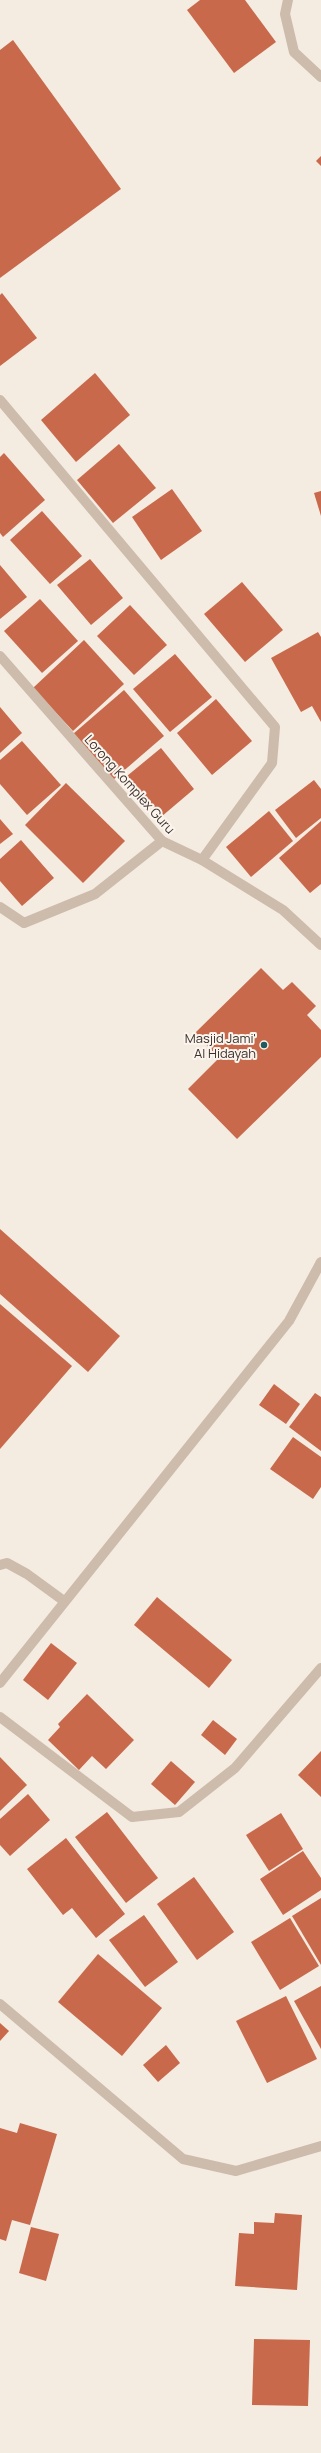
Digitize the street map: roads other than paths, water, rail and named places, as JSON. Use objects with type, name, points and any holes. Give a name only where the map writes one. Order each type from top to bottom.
[{"type":"street","points":[[288,0],[285,14],[294,52],[321,77]]},
{"type":"street","points":[[0,400],[275,727],[272,763],[202,860]]},
{"type":"street","name":"Lorong Komplex Guru","points":[[0,656],[162,841],[202,860],[283,910],[321,944]]},
{"type":"street","points":[[0,907],[24,923],[95,894],[162,841]]},
{"type":"street","points":[[0,1683],[289,1321],[321,1262]]},
{"type":"street","points":[[0,1565],[7,1563],[27,1574],[64,1601]]},
{"type":"street","points":[[0,1717],[132,1817],[179,1812],[235,1768],[321,1668]]},
{"type":"street","points":[[0,2004],[183,2159],[236,2171],[321,2146]]},
{"type":"place","name":"Masjid Jami' Al Hidayah","points":[[264,1045]]}]
